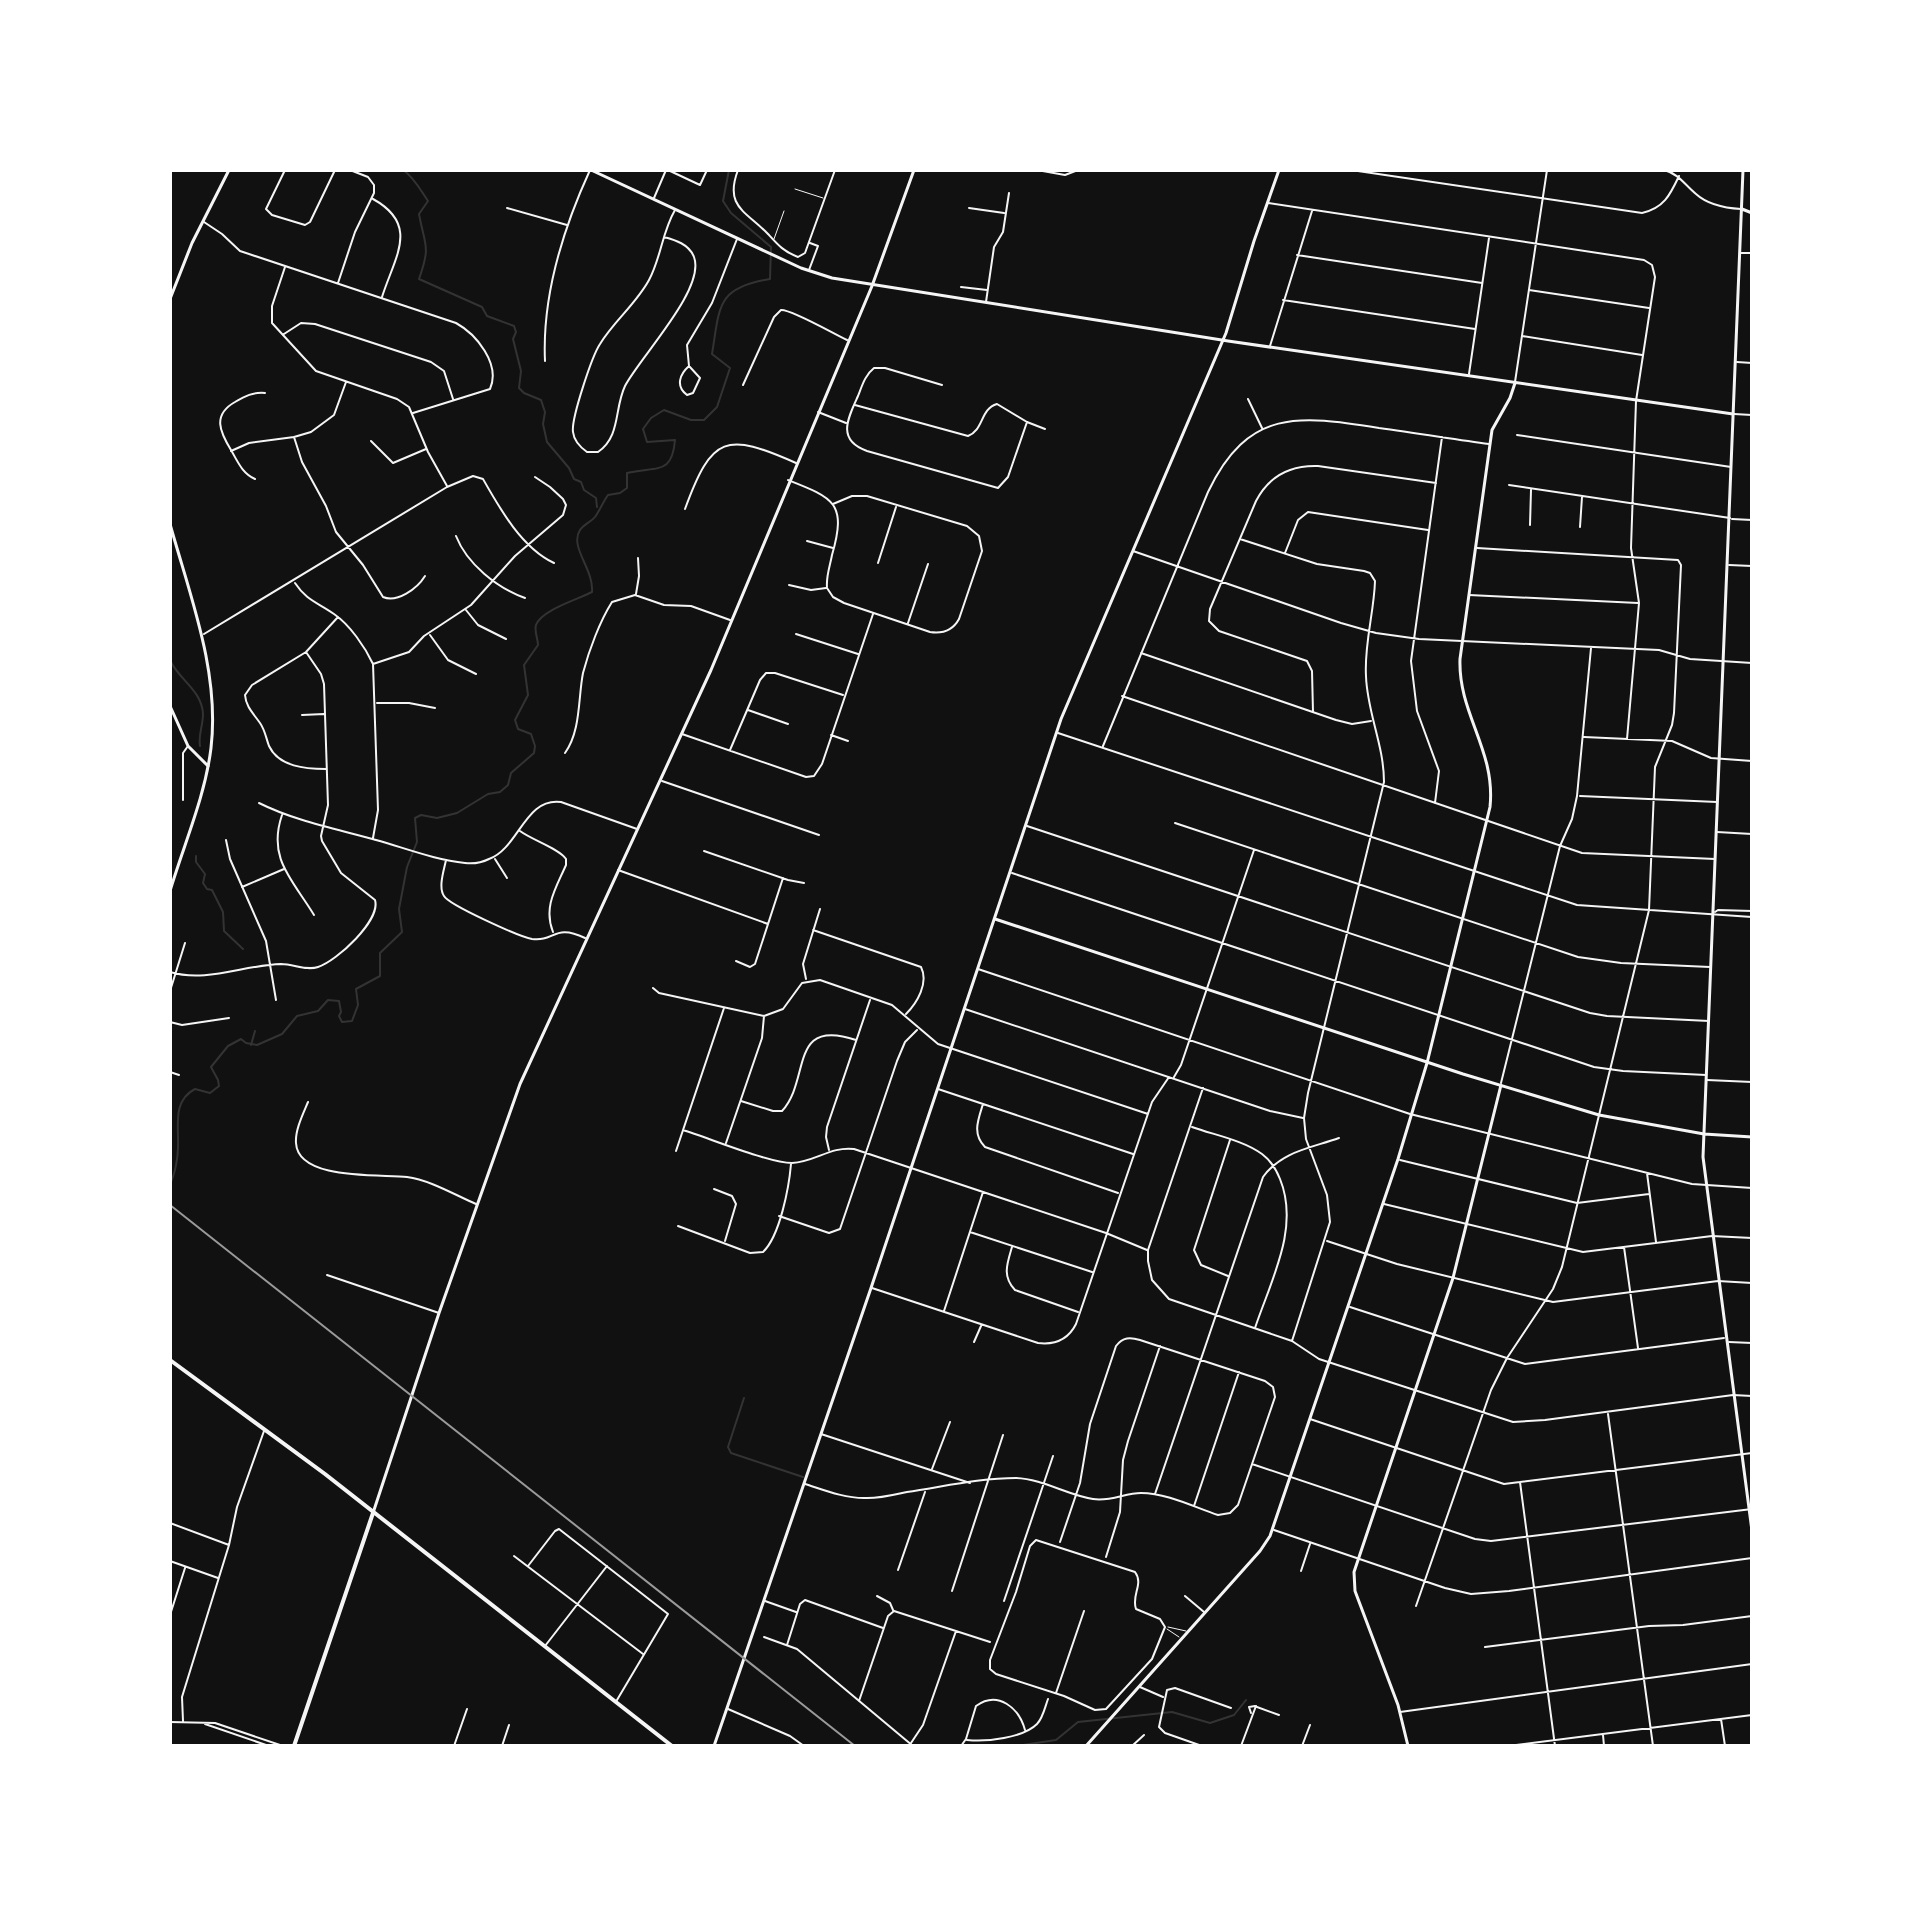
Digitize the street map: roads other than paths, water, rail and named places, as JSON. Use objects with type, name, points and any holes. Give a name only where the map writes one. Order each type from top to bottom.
[{"type":"main road","points":[[170,1360],[265,1429],[672,1746]]},
{"type":"main road","points":[[294,1746],[373,1513]]},
{"type":"street","points":[[170,299],[202,221],[229,170]]},
{"type":"street","points":[[285,170],[266,209],[272,215],[308,224],[335,170]]},
{"type":"street","points":[[338,284],[355,232],[375,189],[372,180],[350,170]]},
{"type":"street","points":[[545,361],[543,326],[547,303],[568,226],[590,170],[809,271],[832,278],[1468,377],[1752,415]]},
{"type":"street","points":[[653,199],[667,170],[700,185],[707,170]]},
{"type":"street","points":[[738,170],[733,196],[740,210],[783,251],[801,257],[835,170]]},
{"type":"street","points":[[373,1513],[476,1204],[520,1084],[682,734],[872,286],[914,170]]},
{"type":"street","points":[[1037,170],[1071,175],[1078,170]]},
{"type":"street","points":[[714,1746],[1057,732],[1222,340],[1279,170]]},
{"type":"street","points":[[1351,170],[1642,213],[1661,206],[1679,176]]},
{"type":"street","points":[[1086,1746],[1260,1551],[1273,1530],[1398,1159],[1427,1063],[1491,796],[1486,753],[1461,690],[1462,641],[1490,444],[1495,423],[1515,383],[1547,170]]},
{"type":"street","points":[[1664,170],[1679,176],[1698,197],[1709,203],[1752,213]]},
{"type":"street","points":[[1743,170],[1704,1134],[1705,1186],[1752,1531]]},
{"type":"street","points":[[986,303],[994,247],[1003,232],[1009,193]]},
{"type":"street","points":[[372,198],[395,214],[401,232],[381,298]]},
{"type":"street","points":[[1267,203],[1644,260],[1652,265],[1655,277],[1636,401],[1632,556],[1639,603],[1627,739]]},
{"type":"street","points":[[1742,209],[1752,206]]},
{"type":"street","points":[[507,208],[568,226]]},
{"type":"street","points":[[969,208],[1006,213]]},
{"type":"street","points":[[664,237],[684,244],[691,251],[695,266],[693,277],[676,312],[625,387],[617,410],[616,428],[609,442],[593,453],[582,448],[572,429],[591,361],[605,337],[644,289],[656,263],[664,237],[675,209]]},
{"type":"street","points":[[1270,347],[1313,210]]},
{"type":"street","points":[[202,221],[240,251],[463,327],[482,346],[488,358],[492,385],[487,391],[413,413]]},
{"type":"street","points":[[1468,377],[1489,237]]},
{"type":"street","points":[[689,366],[680,381],[687,395],[693,393],[700,382],[698,374],[689,366],[687,345],[712,303],[738,238]]},
{"type":"street","points":[[809,242],[818,246],[809,271]]},
{"type":"street","points":[[1740,253],[1752,253]]},
{"type":"street","points":[[1297,255],[1482,283]]},
{"type":"street","points":[[285,267],[271,312],[270,318],[275,327],[309,366],[397,399],[413,413],[447,487]]},
{"type":"street","points":[[961,287],[989,290]]},
{"type":"street","points":[[1529,290],[1650,309]]},
{"type":"street","points":[[1283,300],[1475,329]]},
{"type":"street","points":[[743,385],[774,317],[783,309],[849,340]]},
{"type":"street","points":[[282,335],[299,324],[315,324],[431,362],[444,371],[454,400]]},
{"type":"street","points":[[1522,336],[1643,355]]},
{"type":"street","points":[[1736,362],[1752,363]]},
{"type":"street","points":[[942,385],[879,367],[870,371],[847,423],[850,439],[859,448],[993,489],[1003,486],[1008,477],[1027,422]]},
{"type":"street","points":[[231,451],[249,443],[311,432],[334,415],[346,382]]},
{"type":"street","points":[[255,479],[243,471],[231,451],[219,429],[219,418],[225,408],[247,395],[265,393]]},
{"type":"street","points":[[1248,399],[1263,429]]},
{"type":"street","points":[[854,404],[961,435],[971,435],[977,431],[987,410],[995,404],[1045,429]]},
{"type":"street","points":[[818,412],[847,423]]},
{"type":"street","points":[[1102,747],[1218,472],[1230,455],[1263,429],[1295,419],[1312,418],[1490,444]]},
{"type":"street","points":[[1517,435],[1732,467]]},
{"type":"street","points":[[294,437],[308,475],[331,515],[336,532],[385,599],[397,598],[418,585],[425,576]]},
{"type":"street","points":[[1434,804],[1439,771],[1414,696],[1411,661],[1442,437]]},
{"type":"street","points":[[371,441],[393,463],[427,448]]},
{"type":"street","points":[[685,509],[704,465],[725,447],[751,445],[796,463]]},
{"type":"street","points":[[1313,712],[1312,671],[1307,661],[1213,626],[1209,615],[1261,490],[1277,475],[1294,467],[1318,466],[1436,483]]},
{"type":"street","points":[[201,636],[447,487],[478,477],[483,479],[495,504],[529,544],[554,563]]},
{"type":"street","points":[[373,664],[409,652],[429,633],[465,609],[506,565],[563,515],[566,505],[563,499],[535,477]]},
{"type":"street","points":[[788,480],[817,491],[833,504],[839,526],[826,578],[827,588],[836,599],[936,633],[949,630],[956,624],[981,556],[982,543],[975,531],[867,496],[852,496],[833,504]]},
{"type":"street","points":[[1509,485],[1752,520]]},
{"type":"street","points":[[1530,525],[1532,489]]},
{"type":"street","points":[[1580,527],[1582,496]]},
{"type":"street","points":[[878,563],[896,505]]},
{"type":"street","points":[[1284,554],[1298,520],[1305,513],[1429,530]]},
{"type":"street","points":[[170,524],[201,636],[212,693],[212,739],[208,766],[170,891]]},
{"type":"street","points":[[456,536],[459,546],[494,581],[525,598]]},
{"type":"street","points":[[1240,539],[1317,564],[1364,571],[1374,577],[1375,586],[1366,675],[1372,721],[1384,765],[1383,786],[1304,1118],[1309,1148],[1327,1195],[1330,1222],[1292,1341]]},
{"type":"street","points":[[807,541],[834,549]]},
{"type":"street","points":[[1416,1606],[1482,1413],[1507,1358],[1560,1273],[1649,910],[1656,759],[1674,713],[1680,561],[1675,558],[1475,548]]},
{"type":"street","points":[[1132,551],[1369,631],[1414,639],[1659,650],[1690,659],[1752,663]]},
{"type":"street","points":[[635,595],[639,576],[638,558]]},
{"type":"street","points":[[908,624],[928,564]]},
{"type":"street","points":[[1729,565],[1752,566]]},
{"type":"street","points":[[293,581],[310,601],[338,617],[364,647],[373,664],[378,810],[373,839]]},
{"type":"street","points":[[789,585],[811,590],[827,588]]},
{"type":"street","points":[[565,753],[578,715],[584,668],[609,606],[617,599],[635,595],[664,605],[691,606],[731,620]]},
{"type":"street","points":[[1469,595],[1639,603]]},
{"type":"street","points":[[465,609],[478,625],[506,639]]},
{"type":"street","points":[[682,734],[806,777],[814,776],[820,768],[873,613]]},
{"type":"street","points":[[327,769],[300,768],[278,758],[270,747],[264,729],[248,708],[245,695],[252,685],[306,652],[338,617]]},
{"type":"street","points":[[429,633],[448,660],[476,674]]},
{"type":"street","points":[[796,634],[859,655]]},
{"type":"street","points":[[1408,1746],[1399,1712],[1355,1591],[1354,1572],[1453,1278],[1560,846],[1573,815],[1591,647]]},
{"type":"street","points":[[170,972],[196,976],[285,965],[313,968],[327,963],[350,945],[375,913],[375,900],[341,873],[321,836],[328,805],[323,679],[306,652]]},
{"type":"street","points":[[1140,653],[1352,724],[1372,721]]},
{"type":"street","points":[[730,751],[760,680],[766,673],[775,673],[844,696]]},
{"type":"street","points":[[1122,696],[1582,853],[1716,859]]},
{"type":"street","points":[[375,703],[409,703],[435,708]]},
{"type":"street","points":[[170,706],[188,746],[208,766]]},
{"type":"street","points":[[748,709],[788,724]]},
{"type":"street","points":[[302,715],[325,714]]},
{"type":"street","points":[[1057,732],[1582,906],[1752,917]]},
{"type":"street","points":[[831,735],[848,741]]},
{"type":"street","points":[[1583,737],[1665,741],[1720,760],[1752,761]]},
{"type":"street","points":[[183,800],[183,753],[188,746]]},
{"type":"street","points":[[660,780],[819,835]]},
{"type":"street","points":[[1577,796],[1718,802]]},
{"type":"street","points":[[259,803],[324,825],[470,864],[494,857],[505,848],[537,807],[551,801],[637,829]]},
{"type":"street","points":[[283,813],[276,840],[293,885],[314,915]]},
{"type":"street","points":[[1175,823],[1586,959],[1712,967]]},
{"type":"street","points":[[1026,825],[1590,1013],[1709,1021]]},
{"type":"street","points":[[519,830],[538,843],[560,851],[566,859],[548,906],[554,933]]},
{"type":"street","points":[[1717,832],[1752,834]]},
{"type":"street","points":[[226,840],[230,859],[266,941],[276,1000]]},
{"type":"street","points":[[871,1288],[1044,1344],[1065,1338],[1076,1324],[1155,1096],[1181,1065],[1254,850]]},
{"type":"street","points":[[704,851],[804,883]]},
{"type":"street","points":[[494,857],[507,878]]},
{"type":"street","points":[[446,860],[441,889],[446,900],[526,938],[541,939],[554,933],[572,932],[586,938]]},
{"type":"street","points":[[242,887],[285,869]]},
{"type":"street","points":[[618,870],[768,924]]},
{"type":"street","points":[[1010,872],[1610,1070],[1752,1082]]},
{"type":"street","points":[[736,961],[750,967],[755,964],[783,878]]},
{"type":"street","points":[[806,981],[803,964],[820,909]]},
{"type":"street","points":[[1714,913],[1718,910],[1752,911]]},
{"type":"street","points":[[995,919],[1427,1063],[1599,1115],[1704,1134],[1752,1137]]},
{"type":"street","points":[[813,930],[917,965],[924,971],[920,994],[906,1015]]},
{"type":"street","points":[[170,991],[185,943]]},
{"type":"street","points":[[978,969],[1410,1114],[1705,1186],[1752,1188]]},
{"type":"street","points":[[653,988],[659,993],[764,1016],[783,1009],[797,987],[806,981],[820,980],[892,1005],[932,1041],[951,1049],[1148,1114]]},
{"type":"street","points":[[829,1151],[826,1131],[871,997]]},
{"type":"street","points":[[676,1151],[724,1008]]},
{"type":"street","points":[[965,1009],[1270,1111],[1304,1118]]},
{"type":"street","points":[[726,1144],[762,1038],[764,1016]]},
{"type":"street","points":[[170,1022],[182,1025],[229,1018]]},
{"type":"street","points":[[779,1216],[829,1233],[835,1232],[843,1223],[897,1061],[905,1042],[918,1029]]},
{"type":"street","points":[[741,1101],[782,1111],[812,1042],[830,1034],[856,1040]]},
{"type":"street","points":[[170,1072],[179,1075]]},
{"type":"street","points":[[1203,1088],[1148,1250],[1152,1280],[1169,1299],[1292,1341],[1329,1362],[1482,1413],[1522,1423],[1733,1395],[1752,1396]]},
{"type":"street","points":[[938,1089],[1135,1154]]},
{"type":"street","points":[[308,1102],[295,1141],[305,1161],[351,1175],[416,1179],[476,1204]]},
{"type":"street","points":[[983,1104],[976,1131],[985,1147],[1119,1193]]},
{"type":"street","points":[[1190,1126],[1260,1152],[1273,1165],[1285,1192],[1289,1211],[1288,1228],[1255,1329]]},
{"type":"street","points":[[683,1130],[791,1163],[846,1148],[866,1153],[1106,1233],[1148,1250]]},
{"type":"street","points":[[1155,1494],[1260,1183],[1273,1165],[1288,1154],[1339,1138]]},
{"type":"street","points":[[1229,1277],[1204,1267],[1194,1250],[1230,1140]]},
{"type":"street","points":[[1398,1159],[1577,1203],[1649,1194]]},
{"type":"street","points":[[678,1226],[747,1252],[759,1253],[768,1247],[772,1237],[789,1188],[791,1163]]},
{"type":"street","points":[[1647,1173],[1656,1243]]},
{"type":"street","points":[[714,1189],[731,1195],[736,1202],[725,1242]]},
{"type":"street","points":[[943,1312],[983,1192]]},
{"type":"street","points":[[1383,1203],[1583,1252],[1712,1236],[1752,1238]]},
{"type":"street","points":[[970,1232],[1093,1273]]},
{"type":"street","points":[[1326,1240],[1453,1278],[1561,1302],[1718,1281],[1752,1283]]},
{"type":"street","points":[[1013,1246],[1006,1271],[1008,1282],[1015,1290],[1080,1313]]},
{"type":"street","points":[[1624,1247],[1639,1349]]},
{"type":"street","points":[[327,1275],[439,1313]]},
{"type":"street","points":[[1349,1306],[1532,1364],[1726,1340],[1752,1343]]},
{"type":"street","points":[[974,1342],[981,1324]]},
{"type":"street","points":[[805,1484],[864,1498],[989,1480],[1022,1479],[1075,1495],[1099,1500],[1136,1493],[1155,1494],[1218,1515],[1233,1511],[1238,1505],[1275,1397],[1273,1387],[1239,1372],[1126,1338],[1116,1346],[1090,1424],[1075,1495],[1060,1542]]},
{"type":"street","points":[[1106,1557],[1119,1518],[1123,1460],[1160,1346]]},
{"type":"street","points":[[1194,1507],[1239,1372]]},
{"type":"street","points":[[1607,1412],[1653,1746]]},
{"type":"street","points":[[1310,1419],[1504,1484],[1752,1453]]},
{"type":"street","points":[[932,1471],[950,1422]]},
{"type":"street","points":[[183,1721],[182,1697],[229,1545],[237,1507],[265,1429]]},
{"type":"street","points":[[821,1434],[971,1483]]},
{"type":"street","points":[[952,1591],[1003,1435]]},
{"type":"street","points":[[1004,1601],[1053,1456]]},
{"type":"street","points":[[1252,1464],[1491,1541],[1750,1509]]},
{"type":"street","points":[[1520,1482],[1555,1746]]},
{"type":"street","points":[[898,1570],[926,1489]]},
{"type":"street","points":[[170,1523],[229,1545]]},
{"type":"street","points":[[528,1566],[558,1529],[667,1612],[667,1617],[616,1701]]},
{"type":"street","points":[[1273,1530],[1425,1582],[1471,1594],[1752,1558]]},
{"type":"street","points":[[1036,1540],[1135,1572],[1139,1583],[1134,1600],[1136,1609],[1160,1619],[1165,1627],[1152,1659],[1106,1709],[1095,1710],[996,1674],[990,1669],[990,1660],[1030,1546],[1036,1540]]},
{"type":"street","points":[[1301,1571],[1310,1543]]},
{"type":"street","points":[[514,1556],[644,1655]]},
{"type":"street","points":[[170,1561],[219,1578]]},
{"type":"street","points":[[170,1615],[185,1566]]},
{"type":"street","points":[[544,1647],[607,1566]]},
{"type":"street","points":[[877,1596],[890,1603],[894,1611],[990,1642]]},
{"type":"street","points":[[1185,1596],[1205,1613]]},
{"type":"street","points":[[787,1645],[797,1613],[806,1600],[884,1628]]},
{"type":"street","points":[[765,1601],[797,1613]]},
{"type":"street","points":[[859,1701],[888,1616],[894,1611]]},
{"type":"street","points":[[1055,1694],[1084,1611]]},
{"type":"street","points":[[1485,1647],[1752,1616]]},
{"type":"street","points":[[764,1637],[803,1653],[912,1745],[923,1725],[956,1631]]},
{"type":"street","points":[[1399,1712],[1752,1664]]},
{"type":"street","points":[[1139,1686],[1164,1697]]},
{"type":"street","points":[[1202,1746],[1162,1731],[1161,1713],[1167,1690],[1175,1688],[1231,1708]]},
{"type":"street","points":[[966,1739],[995,1740],[1025,1730],[1038,1723],[1048,1699]]},
{"type":"street","points":[[961,1746],[976,1706],[990,1701],[1003,1701],[1014,1707],[1025,1730]]},
{"type":"street","points":[[1241,1746],[1256,1706],[1279,1715]]},
{"type":"street","points":[[454,1746],[467,1709]]},
{"type":"street","points":[[728,1709],[790,1736],[804,1746]]},
{"type":"street","points":[[1508,1746],[1752,1715]]},
{"type":"street","points":[[1721,1719],[1725,1746]]},
{"type":"street","points":[[170,1722],[215,1723],[283,1746]]},
{"type":"street","points":[[204,1723],[269,1746]]},
{"type":"street","points":[[502,1746],[509,1725]]},
{"type":"street","points":[[1302,1746],[1310,1725]]},
{"type":"street","points":[[1603,1734],[1604,1746]]},
{"type":"street","points":[[1132,1746],[1144,1735]]},
{"type":"lane","points":[[795,189],[825,199]]},
{"type":"lane","points":[[773,241],[784,211]]},
{"type":"lane","points":[[1165,1627],[1172,1626],[1188,1632]]},
{"type":"lane","points":[[1165,1627],[1181,1639]]},
{"type":"waterway","points":[[403,170],[428,201],[419,214],[426,252],[419,279],[482,307],[487,316],[514,326],[516,332],[513,339],[521,371],[519,388],[541,400],[547,442],[569,468],[574,479],[596,498],[597,507]]},
{"type":"waterway","points":[[170,1184],[177,1156],[180,1107],[195,1089],[210,1093],[219,1086],[211,1067],[228,1046],[241,1039],[257,1045],[282,1034],[297,1016],[318,1011],[328,1000],[339,1001],[342,1022],[352,1021],[358,1005],[356,989],[380,976],[380,953],[402,932],[399,909],[407,867],[417,842],[415,818],[421,815],[437,818],[457,813],[488,794],[500,792],[508,785],[511,773],[534,753],[531,734],[518,729],[515,720],[528,695],[524,665],[538,645],[536,627],[539,620],[552,610],[592,592],[592,583],[579,551],[577,537],[580,530],[595,517],[608,495],[627,488],[627,473],[662,467],[671,459],[675,440],[647,442],[643,429],[651,418],[664,410],[691,420],[704,420],[717,407],[730,368],[712,354],[724,302],[739,288],[770,279],[771,247],[731,213],[723,201],[729,170]]},
{"type":"waterway","points":[[170,660],[202,706],[200,746]]},
{"type":"waterway","points":[[196,856],[196,862],[205,874],[203,883],[212,890],[223,912],[224,931],[243,949]]},
{"type":"waterway","points":[[251,1045],[255,1031]]},
{"type":"waterway","points":[[744,1398],[728,1447],[731,1453],[803,1477]]},
{"type":"waterway","points":[[1016,1746],[1056,1740],[1078,1722],[1172,1712],[1210,1723],[1234,1715],[1246,1700]]},
{"type":"railway","points":[[170,1205],[855,1746]]}]
